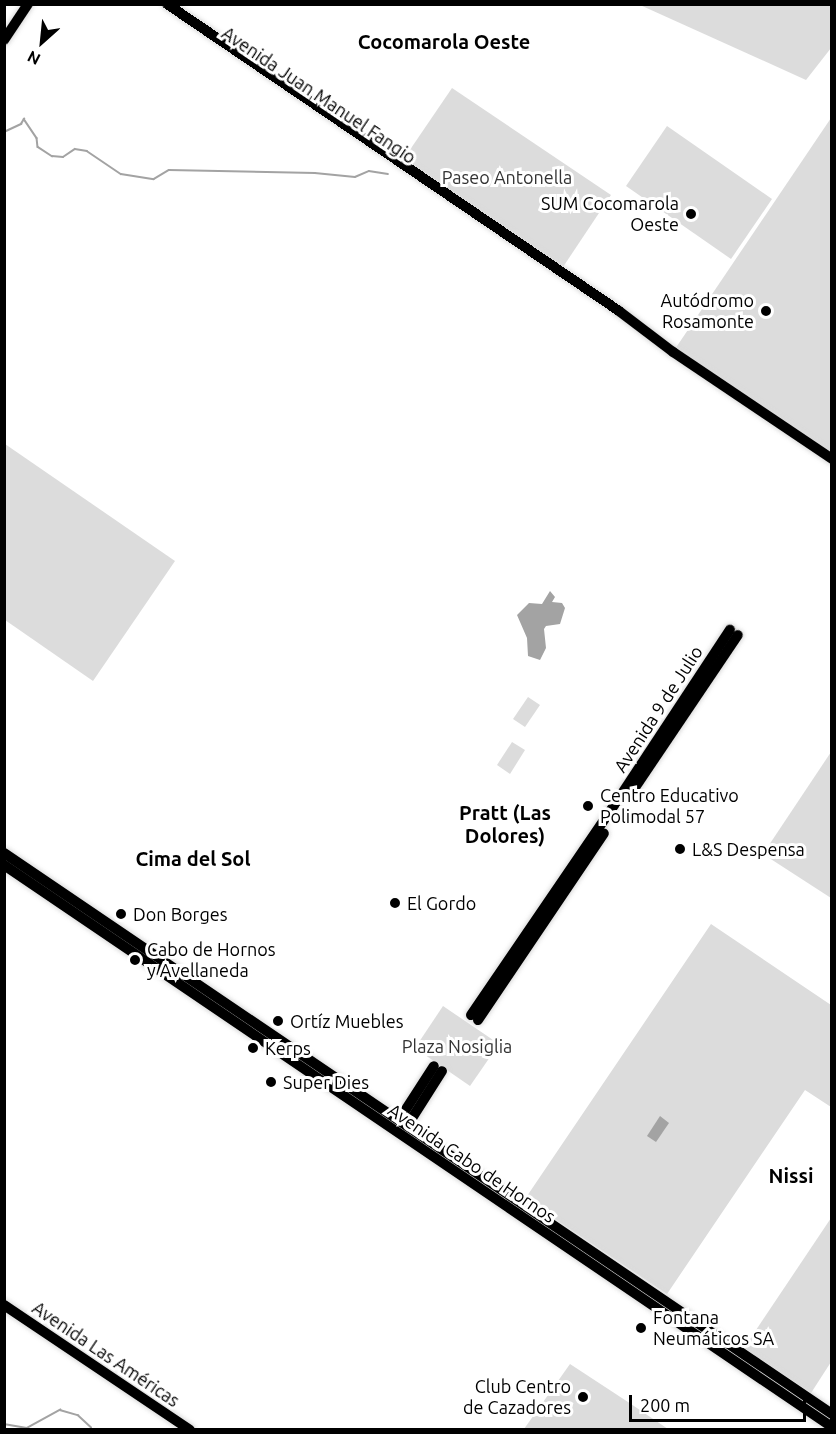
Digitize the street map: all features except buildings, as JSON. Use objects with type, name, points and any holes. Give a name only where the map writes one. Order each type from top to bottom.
[{"type":"main road","points":[[4,39],[28,4]]},
{"type":"main road","name":"Avenida Juan Manuel Fangio","points":[[156,4],[486,224]]},
{"type":"main road","name":"Avenida Juan Manuel Fangio","points":[[167,4],[670,352],[674,352],[831,459]]},
{"type":"main road","name":"Avenida 9 de Julio","points":[[474,1017],[621,795],[734,632]]},
{"type":"main road","name":"Avenida Cabo de Hornos","points":[[4,853],[831,1414]]},
{"type":"main road","name":"Avenida Cabo de Hornos","points":[[4,865],[831,1427]]},
{"type":"main road","points":[[403,1123],[438,1068]]},
{"type":"main road","name":"Avenida Las Américas","points":[[4,1305],[190,1430]]},
{"type":"green space","points":[[640,5],[831,5],[831,48],[806,80]]},
{"type":"green space","name":"Paseo Antonella","points":[[452,88],[611,195],[563,267],[403,160]]},
{"type":"green space","name":"Autódromo Rosamonte","points":[[831,118],[831,459],[673,352]]},
{"type":"green space","points":[[667,126],[772,199],[731,259],[626,186]]},
{"type":"green space","points":[[5,444],[175,561],[93,681],[5,620]]},
{"type":"green space","points":[[528,697],[540,705],[525,727],[513,719]]},
{"type":"green space","points":[[512,742],[525,750],[510,774],[497,765]]},
{"type":"green space","points":[[831,752],[831,898],[763,854]]},
{"type":"green space","points":[[711,924],[831,1005],[831,1107],[805,1090],[667,1294],[525,1199]]},
{"type":"green space","name":"Plaza Nosiglia","points":[[443,1006],[499,1044],[470,1086],[415,1048]]},
{"type":"green space","points":[[831,1218],[831,1362],[811,1393],[744,1348]]},
{"type":"green space","name":"Club Centro de Cazadores","points":[[570,1364],[628,1402],[668,1429],[524,1429]]},
{"type":"shaded area","points":[[550,591],[555,597],[552,602],[562,603],[565,608],[560,624],[546,626],[544,629],[546,648],[540,660],[528,656],[527,638],[517,615],[529,603],[542,604]]},
{"type":"shaded area","points":[[660,1116],[669,1123],[656,1142],[647,1136]]},
{"type":"waterway","points":[[4,132],[21,124],[24,119],[37,138],[38,147],[52,156],[63,157],[75,149],[87,151],[121,174],[154,179],[169,170],[315,173],[355,177],[369,171],[388,174]]},
{"type":"waterway","points":[[4,1424],[27,1428],[60,1410],[78,1415],[91,1427]]},
{"type":"place","name":"SUM Cocomarola Oeste","points":[[691,214]]},
{"type":"place","name":"Autódromo Rosamonte","points":[[766,311]]},
{"type":"place","name":"Centro Educativo Polimodal 57","points":[[588,806]]},
{"type":"place","name":"L&S Despensa","points":[[680,849]]},
{"type":"place","name":"El Gordo","points":[[395,903]]},
{"type":"place","name":"Don Borges","points":[[121,914]]},
{"type":"place","name":"Cabo de Hornos y Avellaneda","points":[[135,960]]},
{"type":"place","name":"Ortíz Muebles","points":[[278,1021]]},
{"type":"place","name":"Kerps","points":[[253,1048]]},
{"type":"place","name":"Super Dies","points":[[271,1082]]},
{"type":"place","name":"Fontana Neumáticos SA","points":[[641,1328]]},
{"type":"place","name":"Club Centro de Cazadores","points":[[583,1397]]},
{"type":"district","name":"Cocomarola Oeste","points":[[444,41]]},
{"type":"district","name":"Pratt (Las Dolores)","points":[[505,824]]},
{"type":"district","name":"Cima del Sol","points":[[193,858]]},
{"type":"district","name":"Nissi","points":[[791,1175]]}]
